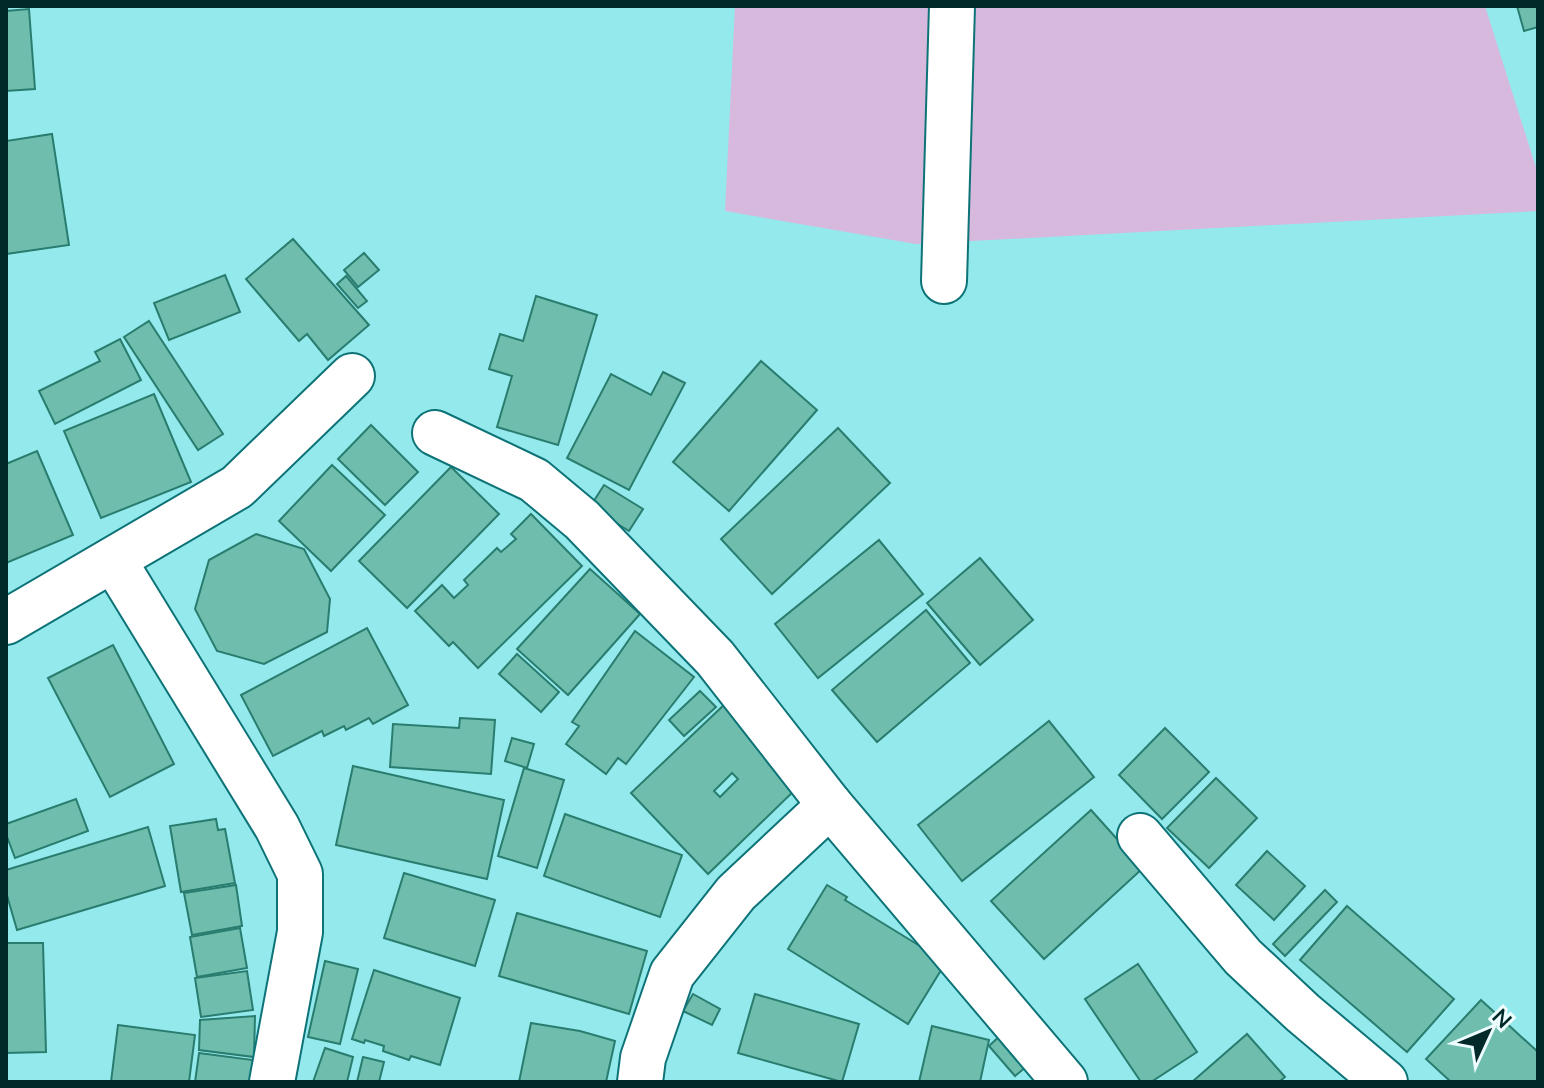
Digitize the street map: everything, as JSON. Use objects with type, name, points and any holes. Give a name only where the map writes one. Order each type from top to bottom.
[{"type":"street","points":[[944,281],[952,6]]},
{"type":"street","points":[[6,622],[237,487],[352,376]]},
{"type":"street","points":[[435,433],[534,480],[582,520],[715,658],[830,805],[1065,1082]]},
{"type":"street","points":[[114,561],[277,827],[300,874],[300,932],[272,1082]]},
{"type":"street","points":[[640,1082],[643,1058],[672,974],[736,893],[830,805]]},
{"type":"street","points":[[1140,836],[1243,957],[1385,1082]]},
{"type":"shaded area","points":[[735,6],[1485,6],[1538,174],[1538,211],[916,244],[725,211]]},
{"type":"building","points":[[1517,6],[1538,6],[1538,27],[1524,31]]},
{"type":"building","points":[[29,9],[35,89],[6,91],[6,11]]},
{"type":"building","points":[[52,134],[69,245],[6,254],[6,141]]},
{"type":"building","points":[[293,239],[369,325],[328,360],[307,334],[299,341],[246,279]]},
{"type":"building","points":[[364,253],[379,270],[358,287],[344,270]]},
{"type":"building","points":[[225,275],[240,312],[169,340],[154,303]]},
{"type":"building","points":[[346,276],[367,301],[358,308],[337,284]]},
{"type":"building","points":[[536,296],[597,315],[558,445],[497,427],[512,376],[489,369],[500,334],[523,341]]},
{"type":"building","points":[[149,321],[223,434],[198,450],[124,337]]},
{"type":"building","points":[[120,339],[141,380],[55,424],[39,391],[100,361],[95,352]]},
{"type":"building","points":[[761,361],[817,410],[729,511],[673,462]]},
{"type":"building","points":[[663,372],[685,383],[629,490],[567,458],[611,374],[651,395]]},
{"type":"building","points":[[154,394],[191,482],[101,518],[64,431]]},
{"type":"building","points":[[371,425],[418,472],[385,505],[338,459]]},
{"type":"building","points":[[838,428],[890,483],[772,594],[721,539]]},
{"type":"building","points":[[37,451],[73,535],[6,563],[6,464]]},
{"type":"building","points":[[332,465],[385,515],[331,571],[279,521]]},
{"type":"building","points":[[451,467],[499,514],[407,608],[359,561]]},
{"type":"building","points":[[604,485],[643,509],[629,531],[590,507]]},
{"type":"building","points":[[531,514],[582,566],[478,668],[453,642],[449,646],[415,611],[442,585],[454,598],[468,585],[464,580],[497,548],[501,552],[516,539],[511,534]]},
{"type":"building","points":[[256,534],[304,549],[330,599],[327,632],[264,664],[217,651],[195,609],[209,560]]},
{"type":"building","points":[[879,540],[923,594],[818,678],[775,624]]},
{"type":"building","points":[[980,558],[1033,620],[980,665],[927,603]]},
{"type":"building","points":[[590,569],[640,614],[568,695],[517,649]]},
{"type":"building","points":[[926,610],[970,663],[877,742],[832,690]]},
{"type":"building","points":[[367,628],[408,705],[373,724],[369,718],[346,730],[344,726],[324,736],[322,731],[273,756],[241,695]]},
{"type":"building","points":[[635,631],[694,677],[626,764],[618,758],[606,774],[566,744],[579,726],[572,722]]},
{"type":"building","points":[[113,645],[174,764],[110,797],[48,678]]},
{"type":"building","points":[[517,654],[559,692],[541,712],[499,674]]},
{"type":"building","points":[[700,691],[716,707],[684,736],[669,720]]},
{"type":"building","points":[[726,703],[798,787],[708,874],[631,793]],"holes":[[[732,773],[738,779],[720,797],[714,791]]]},
{"type":"building","points":[[460,718],[495,720],[491,774],[390,767],[393,724],[459,728]]},
{"type":"building","points":[[1049,721],[1094,777],[962,881],[918,825]]},
{"type":"building","points":[[1165,728],[1209,772],[1162,819],[1119,775]]},
{"type":"building","points":[[512,738],[534,744],[527,768],[505,761]]},
{"type":"building","points":[[353,766],[504,800],[487,879],[336,845]]},
{"type":"building","points":[[524,768],[564,780],[537,868],[498,856]]},
{"type":"building","points":[[1216,778],[1257,818],[1209,868],[1167,828]]},
{"type":"building","points":[[76,799],[88,831],[15,858],[6,834],[6,824]]},
{"type":"building","points":[[1091,810],[1143,868],[1044,959],[991,901]]},
{"type":"building","points":[[565,814],[682,855],[660,917],[544,876]]},
{"type":"building","points":[[216,819],[218,830],[225,829],[235,883],[181,892],[170,826]]},
{"type":"building","points":[[148,827],[165,886],[17,930],[6,892],[6,870]]},
{"type":"building","points":[[1267,851],[1305,886],[1274,920],[1236,885]]},
{"type":"building","points":[[404,873],[495,900],[475,966],[384,938]]},
{"type":"building","points":[[236,885],[242,926],[192,935],[184,893]]},
{"type":"building","points":[[827,885],[847,897],[845,900],[946,962],[908,1024],[788,949]]},
{"type":"building","points":[[1325,890],[1337,902],[1285,956],[1273,944]]},
{"type":"building","points":[[1347,906],[1454,999],[1407,1052],[1300,960]]},
{"type":"building","points":[[517,913],[647,951],[629,1014],[499,976]]},
{"type":"building","points":[[240,928],[247,968],[197,977],[190,937]]},
{"type":"building","points":[[6,943],[43,943],[46,1052],[6,1053]]},
{"type":"building","points":[[325,961],[358,969],[340,1044],[308,1037]]},
{"type":"building","points":[[1138,964],[1197,1052],[1151,1082],[1141,1082],[1085,999]]},
{"type":"building","points":[[374,970],[460,998],[440,1065],[411,1056],[409,1060],[383,1051],[384,1046],[352,1039]]},
{"type":"building","points":[[247,971],[253,1010],[201,1017],[195,978]]},
{"type":"building","points":[[693,994],[720,1009],[712,1025],[683,1011]]},
{"type":"building","points":[[755,994],[859,1024],[842,1082],[738,1053]]},
{"type":"building","points":[[1481,1000],[1538,1052],[1538,1082],[1451,1082],[1426,1059]]},
{"type":"building","points":[[255,1016],[254,1057],[199,1050],[200,1020]]},
{"type":"building","points":[[531,1023],[580,1031],[615,1041],[606,1082],[519,1082]]},
{"type":"building","points":[[118,1025],[195,1035],[189,1082],[111,1082]]},
{"type":"building","points":[[932,1026],[989,1040],[980,1082],[919,1082]]},
{"type":"building","points":[[1005,1031],[1032,1062],[1015,1076],[989,1046]]},
{"type":"building","points":[[1247,1034],[1285,1077],[1279,1082],[1192,1082]]},
{"type":"building","points":[[325,1048],[353,1057],[347,1082],[313,1082]]},
{"type":"building","points":[[199,1053],[253,1060],[250,1082],[195,1082]]},
{"type":"building","points":[[363,1057],[384,1062],[379,1082],[357,1082]]}]
